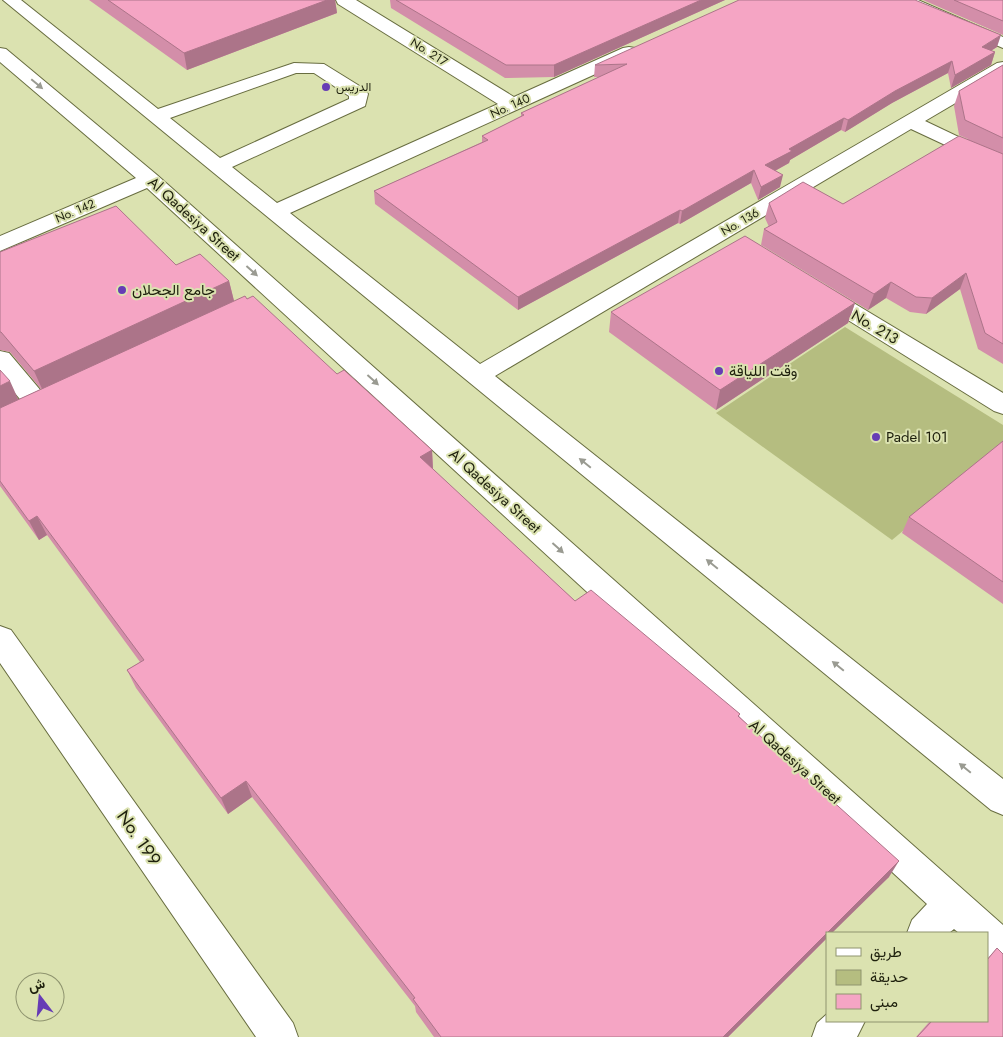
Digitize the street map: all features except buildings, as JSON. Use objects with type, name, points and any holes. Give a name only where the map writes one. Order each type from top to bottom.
[{"type":"street","points":[[11,0],[1003,798]]},
{"type":"street","points":[[904,0],[1003,43]]},
{"type":"street","name":"No. 217","points":[[359,4],[513,104]]},
{"type":"street","name":"No. 140","points":[[276,212],[646,44]]},
{"type":"street","name":"Al Qadesiya Street","points":[[0,53],[150,179],[984,932]]},
{"type":"street","points":[[156,116],[294,68],[318,68],[358,94],[358,102],[218,166]]},
{"type":"street","name":"No. 136","points":[[477,376],[730,238],[911,122],[1003,68]]},
{"type":"street","points":[[911,122],[1003,166]]},
{"type":"street","name":"No. 142","points":[[0,244],[150,179]]},
{"type":"street","name":"No. 213","points":[[798,280],[1003,405]]},
{"type":"street","points":[[0,359],[47,400],[15,415]]},
{"type":"street","name":"No. 199","points":[[4,655],[269,1033]]},
{"type":"street","points":[[926,932],[952,904]]},
{"type":"street","name":"Al Qadesiya Street","points":[[988,936],[1003,949]]},
{"type":"street","points":[[831,1037],[845,1022]]},
{"type":"green space","name":"Padel 101","points":[[845,327],[1003,425],[1003,448],[892,540],[716,413]]},
{"type":"place","name":"الدريس","points":[[326,87]]},
{"type":"place","name":"جامع الجحلان","points":[[122,290]]},
{"type":"place","name":"وقت اللياقة","points":[[719,371]]},
{"type":"place","name":"Padel 101","points":[[876,437]]}]
